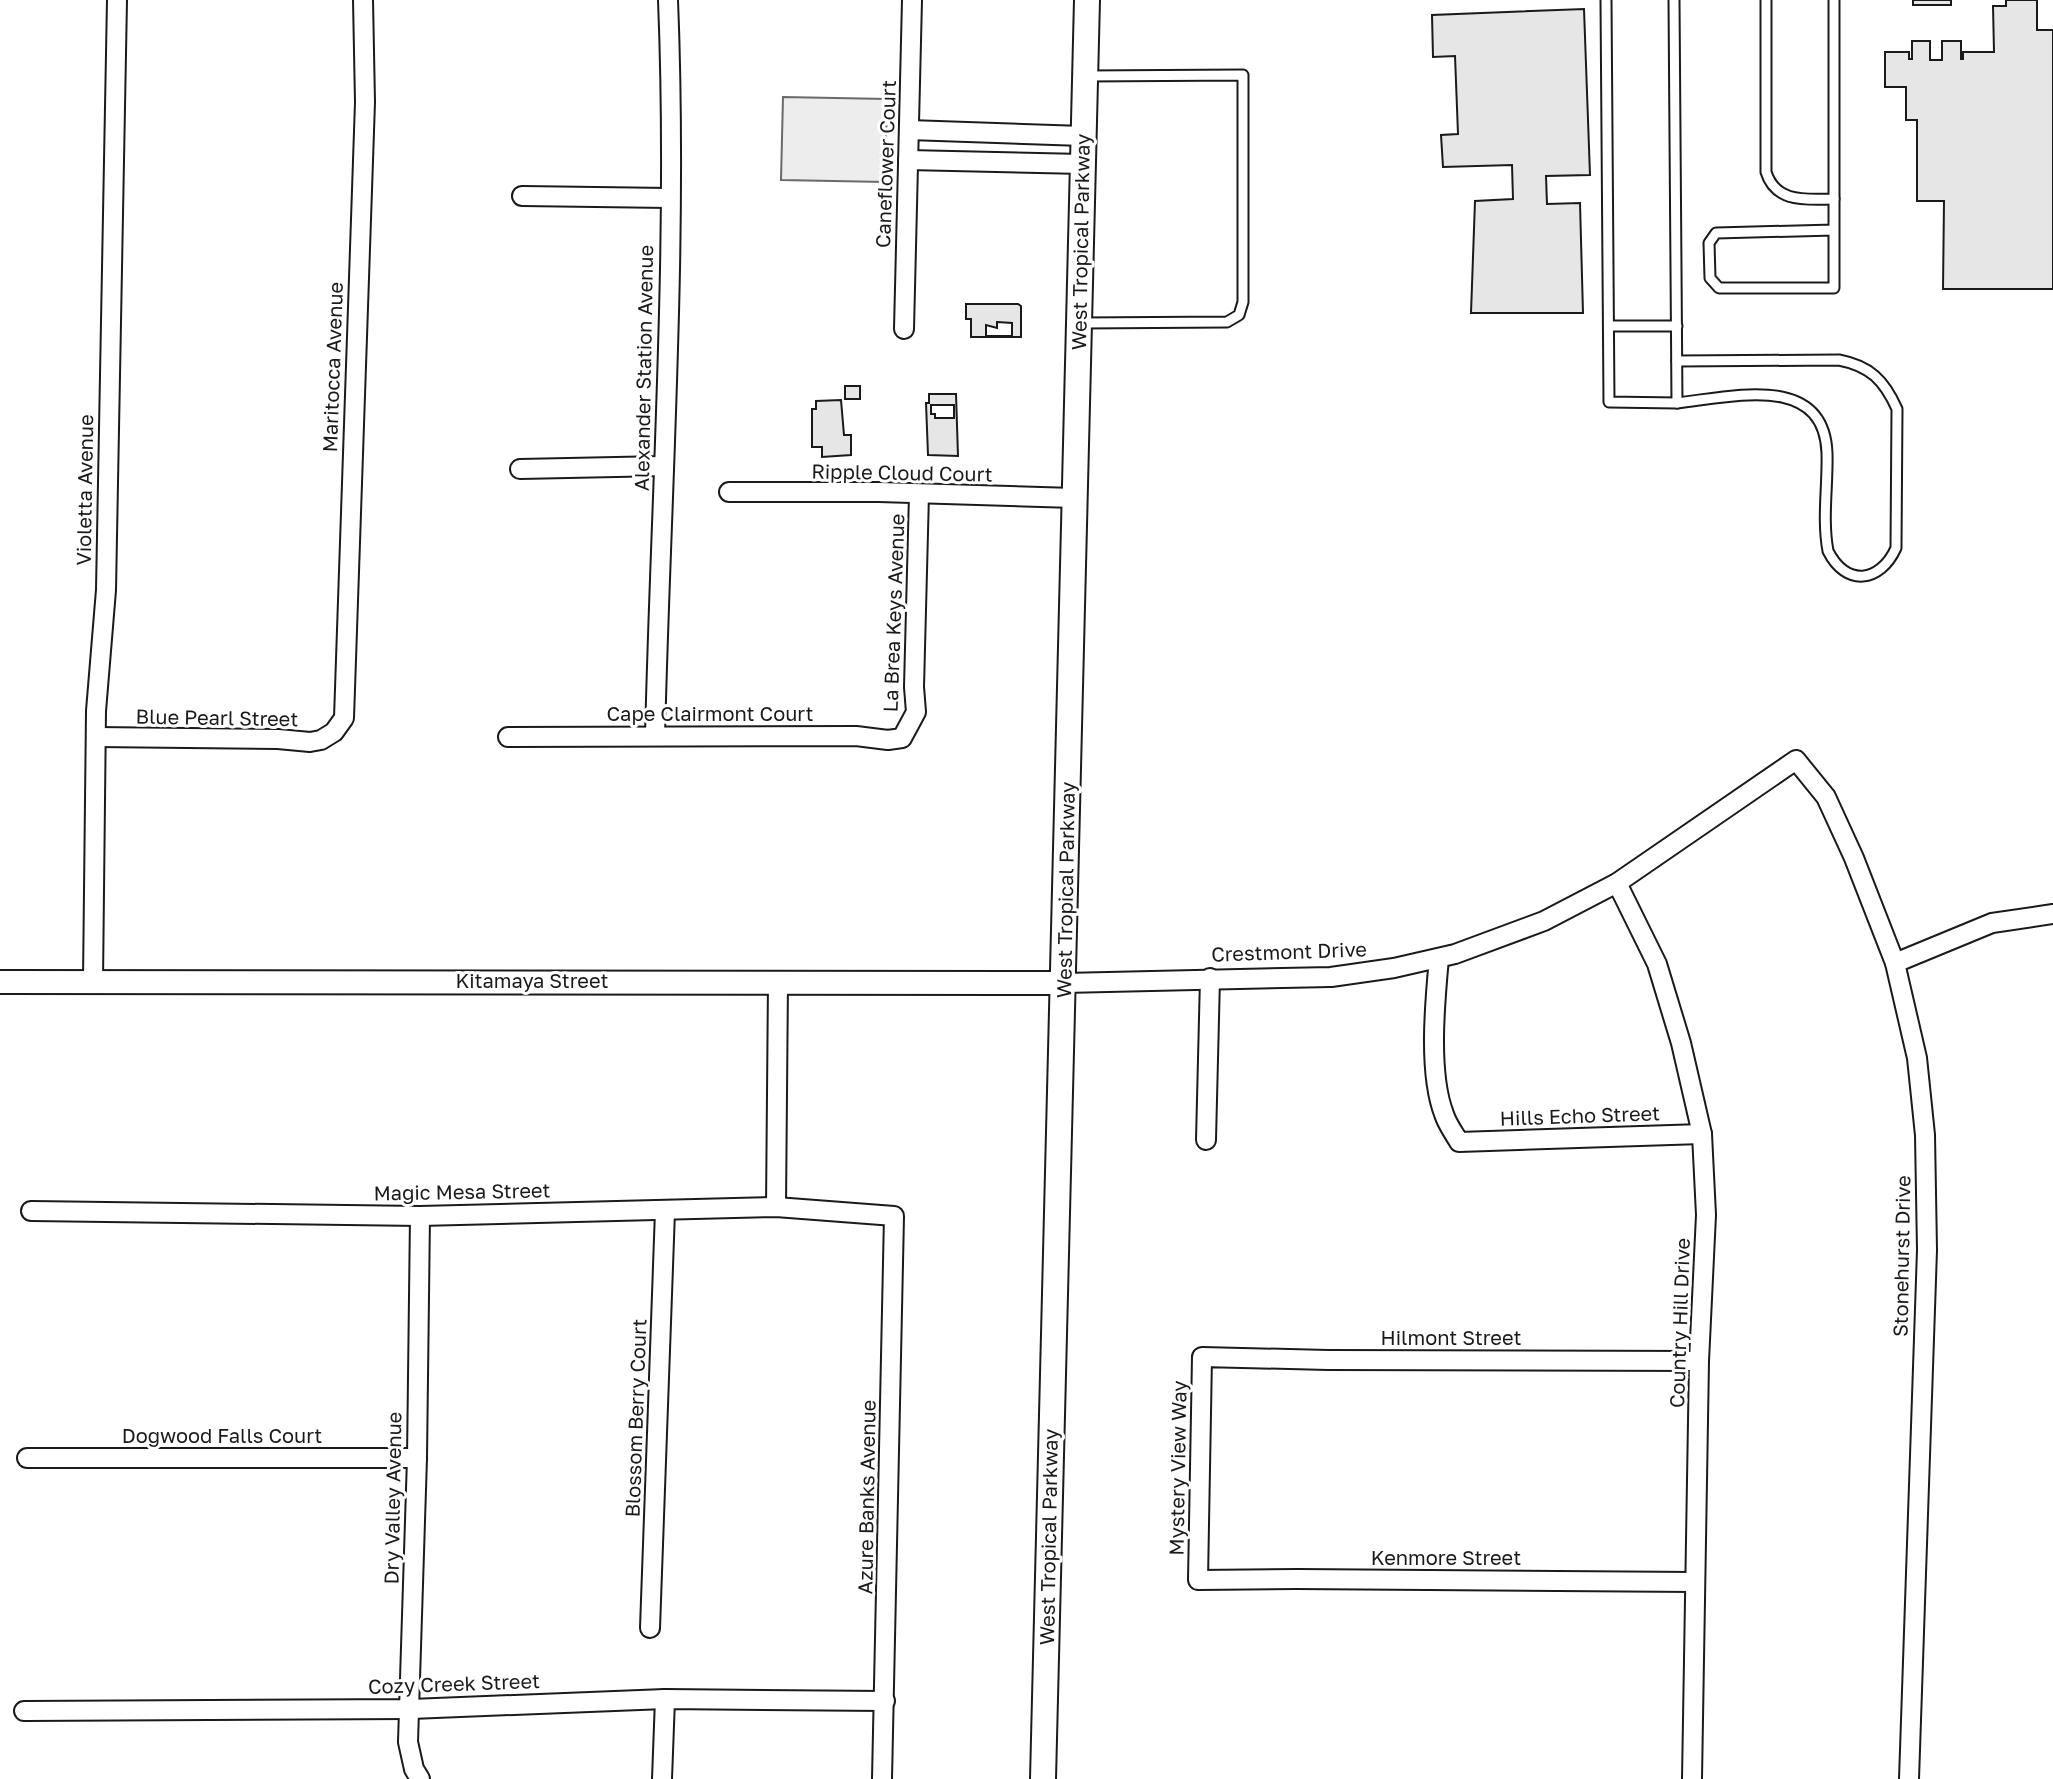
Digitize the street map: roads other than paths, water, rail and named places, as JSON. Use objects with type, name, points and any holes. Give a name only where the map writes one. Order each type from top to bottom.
[{"type":"main road","name":"West Tropical Parkway","points":[[1043,1779],[1087,0]]},
{"type":"street","name":"Violetta Avenue","points":[[93,981],[96,737],[106,590],[117,0]]},
{"type":"street","name":"Maritocca Avenue","points":[[334,732],[346,709],[365,102],[363,0]]},
{"type":"street","name":"Alexander Station Avenue","points":[[655,736],[669,198],[671,78],[668,0]]},
{"type":"street","name":"Caneflower Court","points":[[904,329],[912,0]]},
{"type":"street","points":[[909,130],[1083,136]]},
{"type":"street","points":[[908,160],[1083,164]]},
{"type":"street","points":[[522,196],[669,198]]},
{"type":"street","points":[[520,469],[664,466]]},
{"type":"street","name":"Ripple Cloud Court","points":[[729,492],[1074,498]]},
{"type":"street","name":"La Brea Keys Avenue","points":[[907,731],[916,712],[919,494]]},
{"type":"street","name":"Cape Clairmont Court","points":[[508,737],[856,736],[888,740],[902,738],[907,731]]},
{"type":"street","name":"Blue Pearl Street","points":[[96,737],[310,742],[334,732]]},
{"type":"street","name":"Crestmont Drive","points":[[1064,983],[1331,977],[1439,958],[1544,921],[1617,883],[1796,760]]},
{"type":"street","name":"Stonehurst Drive","points":[[1796,760],[1826,797],[1854,858],[1895,963],[1917,1058],[1925,1135],[1927,1250],[1909,1779]]},
{"type":"street","name":"Country Hill Drive","points":[[1617,883],[1657,964],[1681,1043],[1702,1134],[1706,1215],[1699,1361],[1692,1779]]},
{"type":"street","points":[[1895,963],[1992,923],[2053,914]]},
{"type":"street","name":"Hills Echo Street","points":[[1439,958],[1435,1002],[1438,1082],[1443,1113],[1459,1142],[1702,1134]]},
{"type":"street","points":[[1206,1140],[1210,978]]},
{"type":"street","points":[[776,1207],[778,981]]},
{"type":"street","name":"Kitamaya Street","points":[[0,982],[1064,983]]},
{"type":"street","name":"Magic Mesa Street","points":[[31,1211],[420,1216],[776,1207],[894,1216]]},
{"type":"street","name":"Blossom Berry Court","points":[[650,1628],[665,1211]]},
{"type":"street","name":"Dry Valley Avenue","points":[[420,1216],[417,1458],[408,1742],[414,1769],[420,1779]]},
{"type":"street","name":"Azure Banks Avenue","points":[[882,1779],[894,1216]]},
{"type":"street","name":"Hilmont Street","points":[[1202,1357],[1699,1361]]},
{"type":"street","name":"Mystery View Way","points":[[1198,1580],[1202,1357]]},
{"type":"street","name":"Dogwood Falls Court","points":[[27,1458],[417,1458]]},
{"type":"street","name":"Kenmore Street","points":[[1198,1580],[1694,1582]]},
{"type":"street","points":[[662,1779],[665,1699]]},
{"type":"street","name":"Cozy Creek Street","points":[[24,1711],[411,1709],[665,1699],[885,1701]]},
{"type":"lane","points":[[1606,0],[1609,402],[1677,403],[1734,396],[1799,400],[1811,409],[1825,433],[1828,551],[1834,562],[1853,576],[1876,574],[1885,567],[1896,548],[1897,409],[1891,395],[1871,371],[1839,360],[1677,361]]},
{"type":"lane","points":[[1674,0],[1677,403]]},
{"type":"lane","points":[[1766,0],[1766,172],[1769,182],[1789,198],[1834,199]]},
{"type":"lane","points":[[1834,0],[1834,199],[1834,230],[1834,288],[1719,288],[1710,278],[1709,243],[1716,233],[1834,230]]},
{"type":"lane","points":[[1079,323],[1227,322],[1239,315],[1243,302],[1243,75],[1085,76]]},
{"type":"lane","points":[[1609,326],[1677,326]]}]
